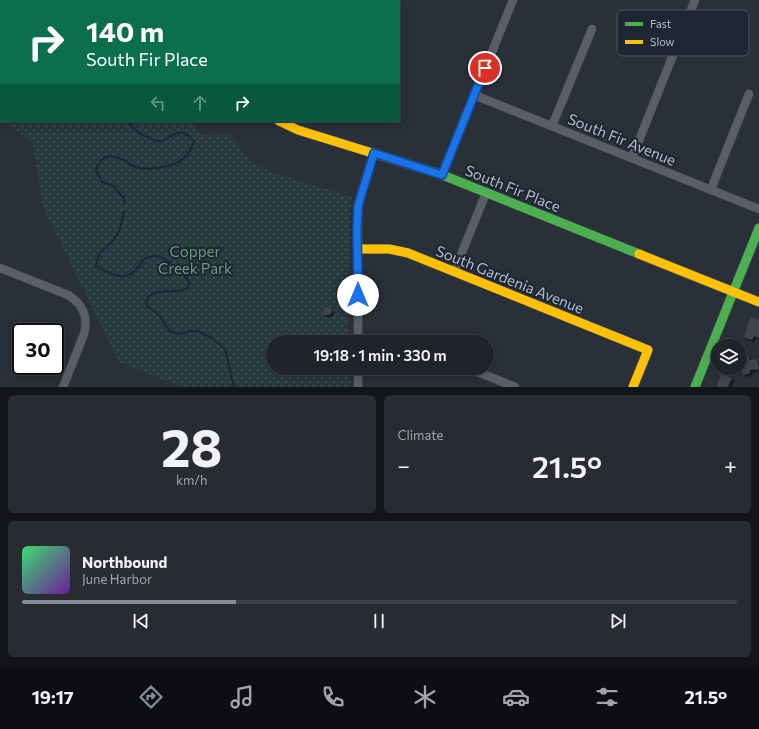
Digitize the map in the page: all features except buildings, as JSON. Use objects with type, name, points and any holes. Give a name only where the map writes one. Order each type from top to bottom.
[{"type":"street","points":[[442,175],[513,0]]},
{"type":"street","points":[[692,10],[696,0]]},
{"type":"street","points":[[552,126],[592,30]]},
{"type":"street","points":[[632,158],[673,56]]},
{"type":"street","name":"South Fir Avenue","points":[[474,94],[759,209]]},
{"type":"street","points":[[711,190],[749,94]]},
{"type":"street","name":"South Fir Place","points":[[281,122],[314,136],[374,153],[442,175],[733,292]]},
{"type":"street","points":[[358,335],[358,206],[374,153]]},
{"type":"street","points":[[454,272],[486,192]]},
{"type":"street","points":[[695,387],[759,228]]},
{"type":"street","name":"South Gardenia Avenue","points":[[358,249],[380,248],[408,253],[648,350],[633,387]]},
{"type":"street","points":[[0,268],[68,295],[80,304],[84,313],[86,327],[63,387]]},
{"type":"street","points":[[733,292],[759,302]]},
{"type":"street","points":[[358,375],[358,387]]},
{"type":"street","points":[[485,375],[515,387]]},
{"type":"green space","name":"Copper Creek Park","points":[[7,122],[194,122],[200,135],[230,134],[249,161],[271,172],[352,197],[350,213],[348,335],[266,335],[266,375],[350,375],[351,387],[182,387],[119,362],[43,207],[33,144]]},
{"type":"waterway","points":[[124,205],[124,198],[112,185],[102,182],[96,171],[98,165],[104,158],[111,157],[121,159],[142,169],[166,166],[177,163],[183,159],[191,150],[194,141],[186,134],[182,133],[175,134],[162,142],[157,141],[138,132],[129,122]]},
{"type":"waterway","points":[[124,211],[118,233],[101,252],[96,266],[104,271],[118,276],[127,276],[133,273],[144,259],[157,256],[161,257],[177,269],[190,284],[186,289],[158,292],[153,294],[149,296],[147,306],[160,316],[171,332],[180,334],[190,331],[198,331],[210,337],[225,349],[234,387]]},
{"type":"traffic: fast","points":[[440,174],[639,254]]},
{"type":"traffic: fast","points":[[695,387],[759,228]]},
{"type":"traffic: slow","points":[[281,122],[298,130],[440,174]]},
{"type":"traffic: slow","points":[[358,249],[389,249],[408,253],[648,350],[633,387]]},
{"type":"traffic: slow","points":[[639,254],[759,302]]},
{"type":"route","points":[[358,295],[358,206],[374,153],[442,175],[485,68]]}]
